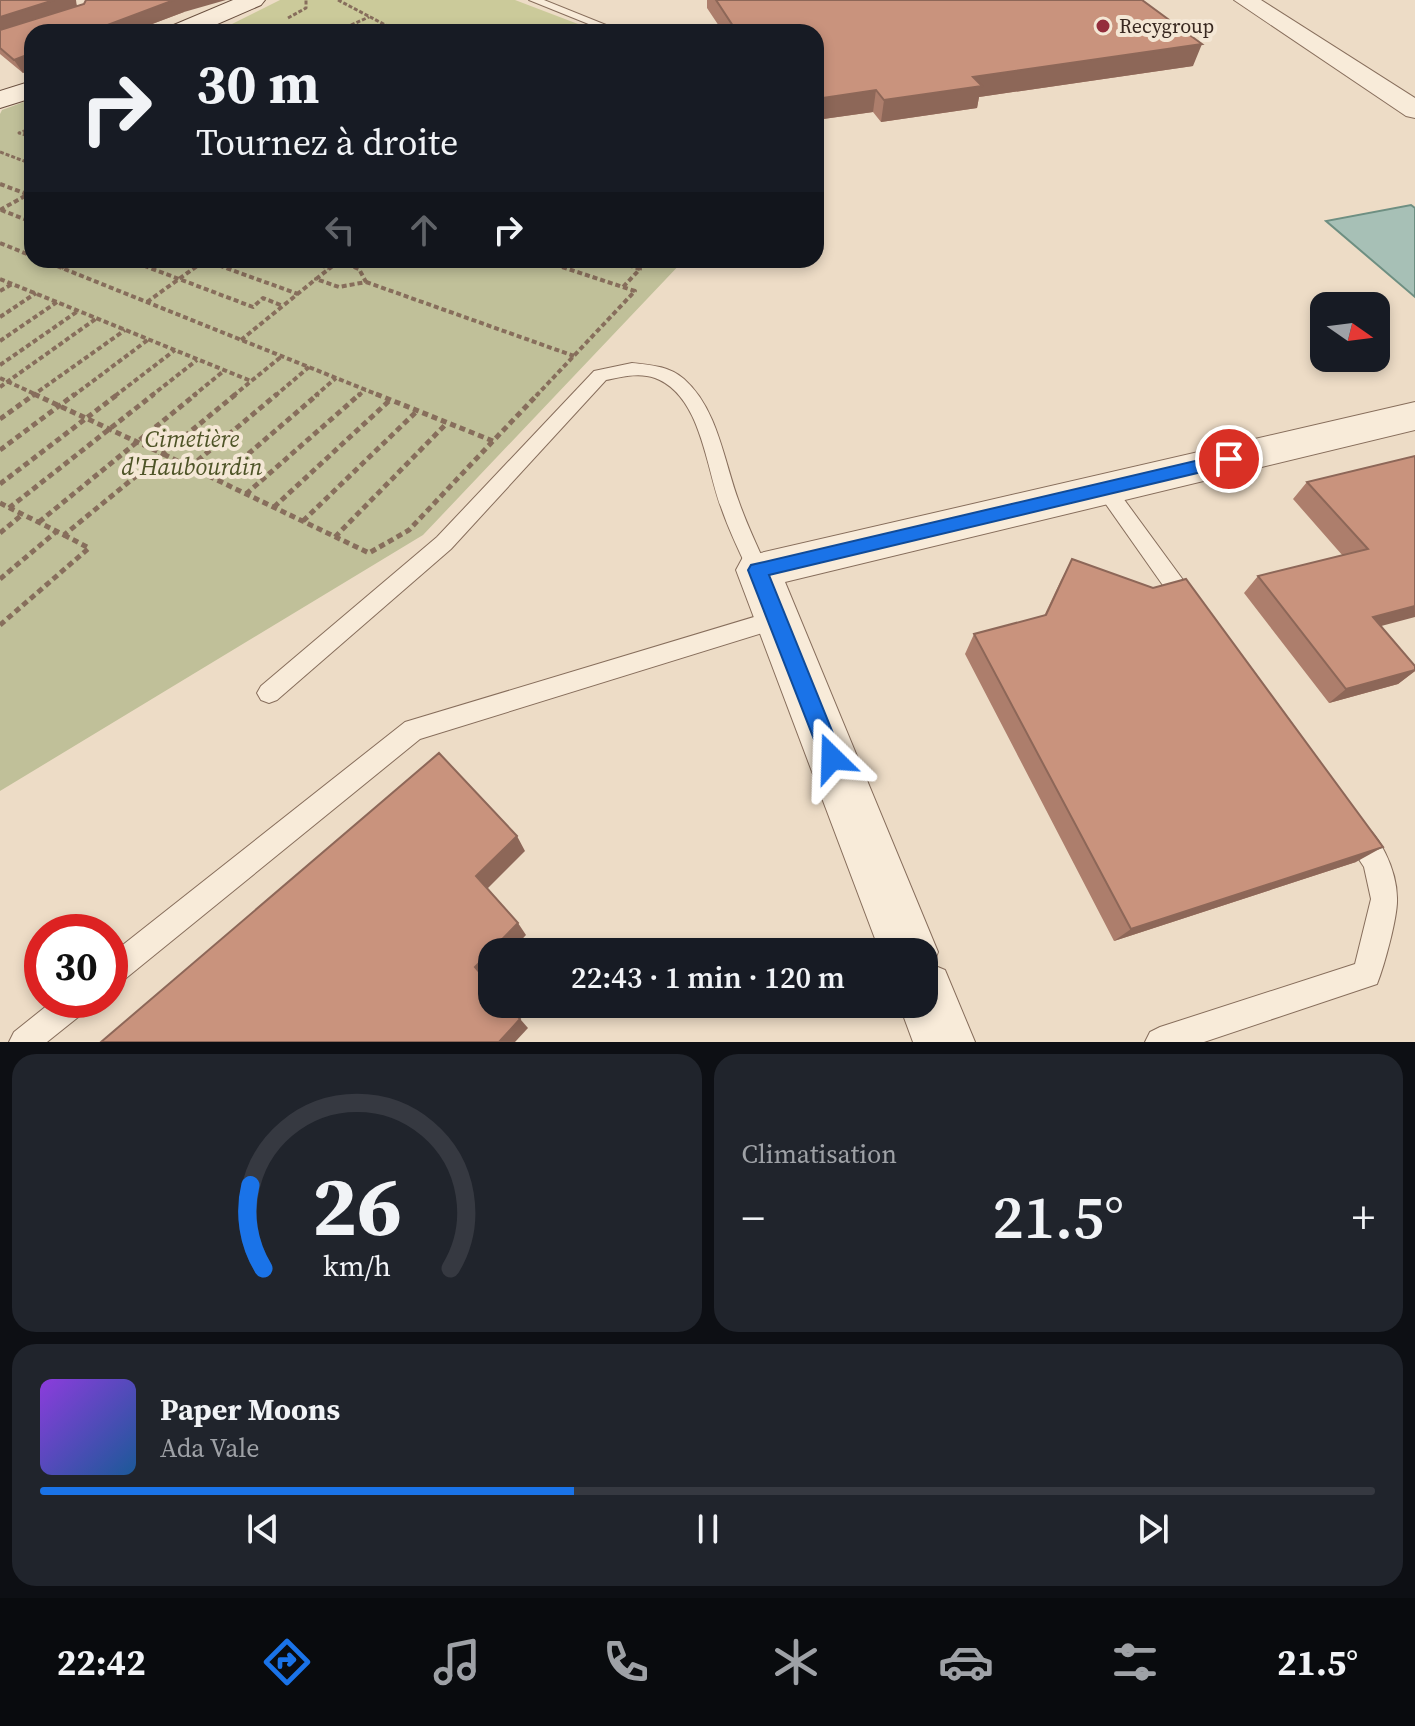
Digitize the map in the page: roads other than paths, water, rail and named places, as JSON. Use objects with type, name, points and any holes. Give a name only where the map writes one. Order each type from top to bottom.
[{"type":"street","points":[[1245,0],[1415,110]]},
{"type":"street","points":[[194,24],[237,3]]},
{"type":"street","points":[[0,100],[24,92]]},
{"type":"street","points":[[903,938],[758,570],[1415,416]]},
{"type":"street","points":[[935,1018],[944,1042]]},
{"type":"lane","points":[[534,0],[597,24]]},
{"type":"lane","points":[[269,693],[444,543],[600,375],[626,367],[662,373],[682,386],[697,403],[728,502],[758,570]]},
{"type":"lane","points":[[1105,488],[1200,619]]},
{"type":"lane","points":[[128,959],[413,730],[777,619]]},
{"type":"lane","points":[[1160,1042],[1367,974],[1384,899],[1376,862],[1339,811]]},
{"type":"lane","points":[[24,1042],[54,1018]]},
{"type":"place","name":"Recygroup","points":[[1103,26]]},
{"type":"park label","name":"Cimetière d'Haubourdin","points":[[192,452]]}]
